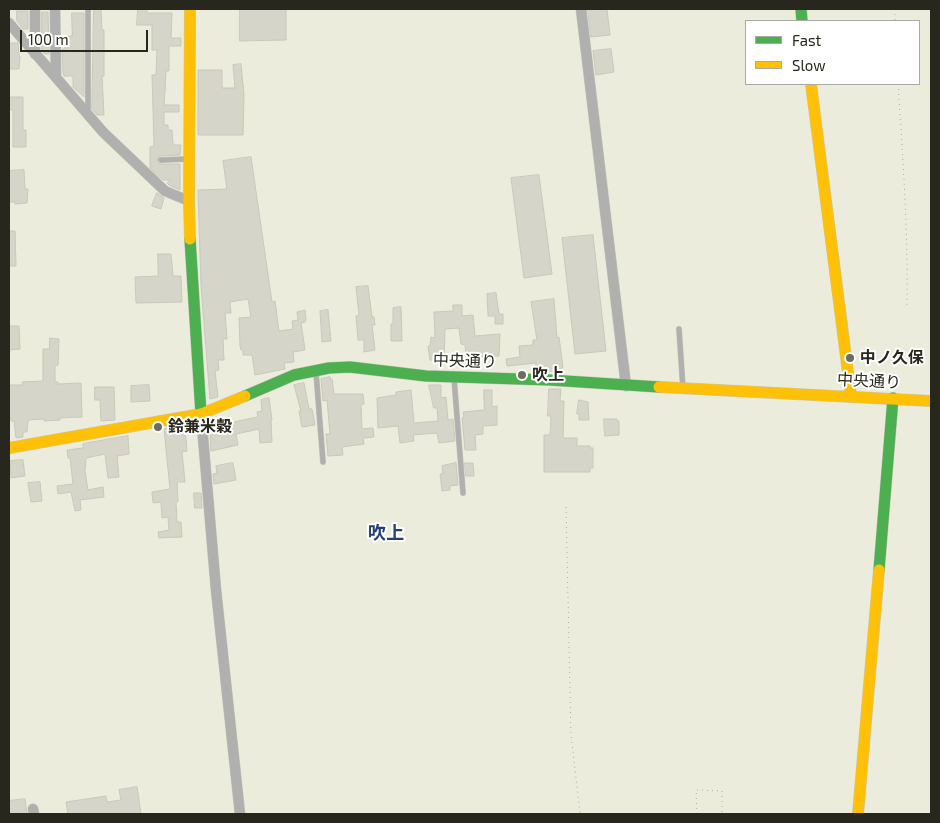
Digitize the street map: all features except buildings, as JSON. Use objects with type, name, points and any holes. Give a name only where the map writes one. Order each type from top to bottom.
[{"type":"street","points":[[35,54],[36,9]]},
{"type":"street","points":[[55,9],[56,76]]},
{"type":"street","points":[[190,9],[189,201],[192,286],[216,590],[240,814]]},
{"type":"street","points":[[581,9],[626,386]]},
{"type":"street","points":[[9,23],[104,132],[165,191],[189,201]]},
{"type":"street","points":[[810,85],[851,396]]},
{"type":"street","name":"中央通り","points":[[9,448],[201,414],[294,375],[329,368],[350,368],[454,378],[550,380],[626,386],[931,401]]},
{"type":"street","points":[[858,814],[893,398]]},
{"type":"lane","points":[[88,9],[88,114]]},
{"type":"lane","points":[[161,160],[189,159]]},
{"type":"lane","points":[[679,329],[683,389]]},
{"type":"lane","points":[[316,370],[323,462]]},
{"type":"lane","points":[[454,378],[463,493]]},
{"type":"path","points":[[898,85],[905,186],[907,305]]},
{"type":"path","points":[[566,507],[571,734],[580,814]]},
{"type":"path","points":[[697,814],[696,790],[722,791],[722,814]]},
{"type":"traffic: fast","points":[[801,9],[802,20]]},
{"type":"traffic: fast","points":[[190,239],[201,414]]},
{"type":"traffic: fast","points":[[245,396],[294,375],[329,368],[350,367],[426,376],[550,380],[659,387]]},
{"type":"traffic: fast","points":[[879,570],[893,398]]},
{"type":"traffic: slow","points":[[190,9],[190,239]]},
{"type":"traffic: slow","points":[[811,85],[851,396]]},
{"type":"traffic: slow","points":[[659,387],[931,401]]},
{"type":"traffic: slow","points":[[9,448],[201,414],[245,396]]},
{"type":"traffic: slow","points":[[858,814],[879,570]]},
{"type":"place","name":"中ノ久保","points":[[850,358]]},
{"type":"place","name":"吹上","points":[[522,375]]},
{"type":"place","name":"鈴兼米穀","points":[[158,427]]},
{"type":"district","name":"吹上","points":[[386,533]]}]
